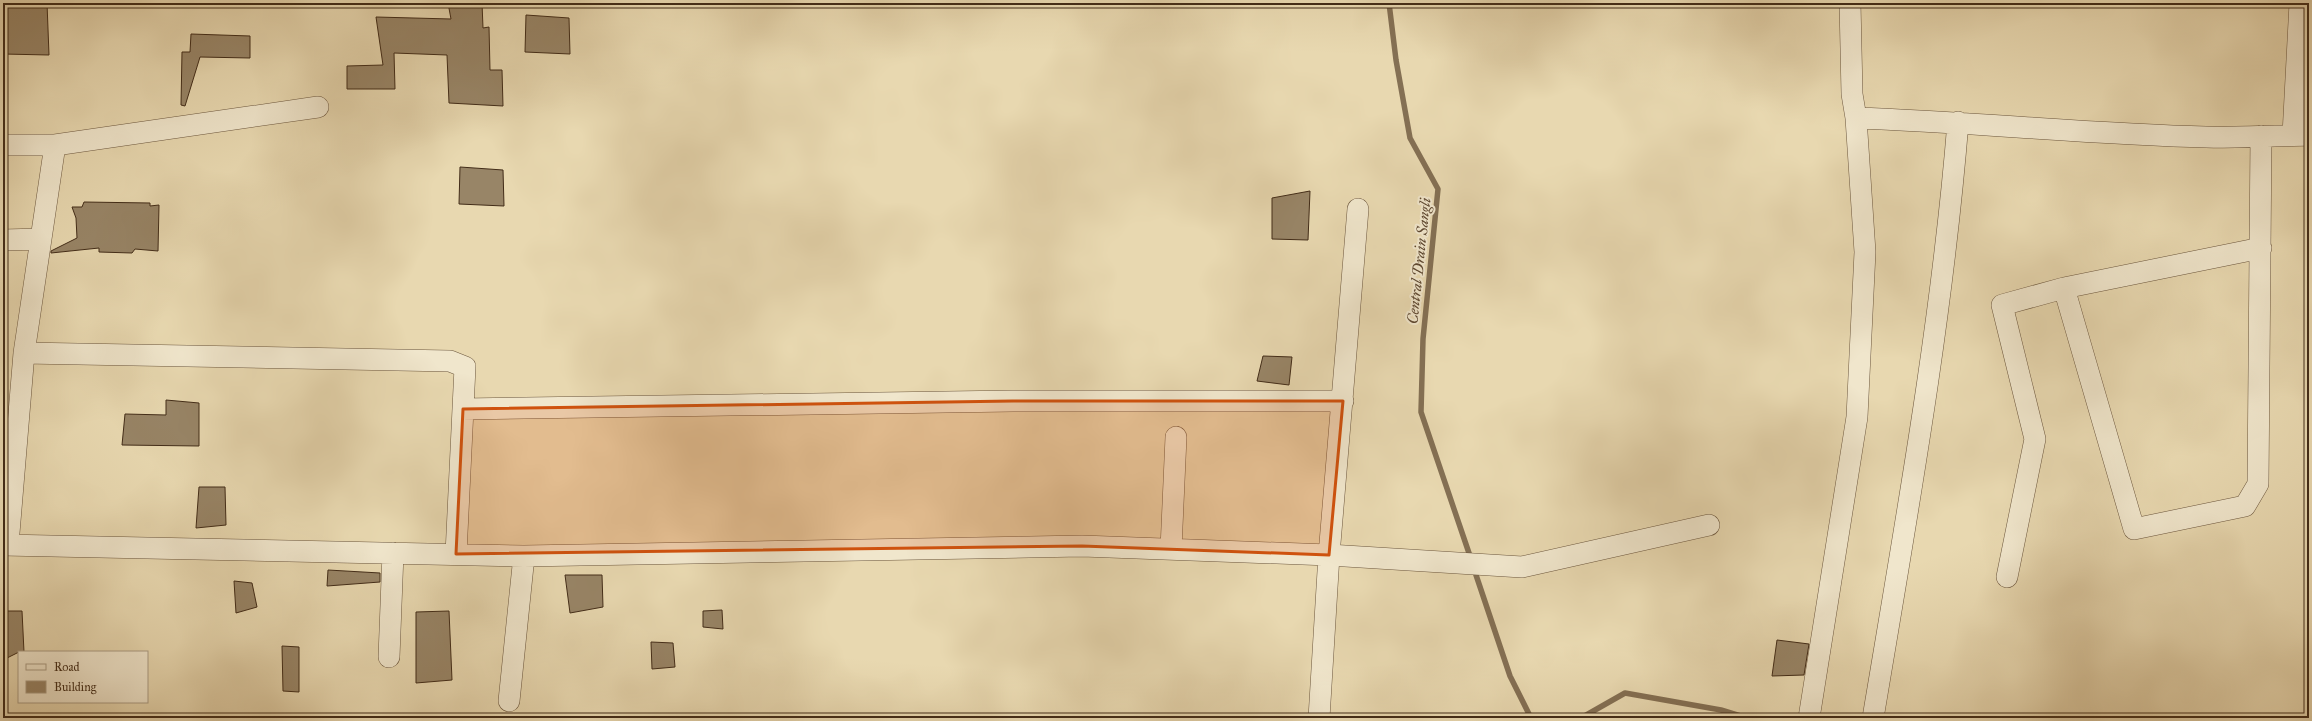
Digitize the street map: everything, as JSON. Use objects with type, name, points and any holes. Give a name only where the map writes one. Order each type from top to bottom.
[{"type":"street","points":[[1809,718],[1857,417],[1866,252],[1856,118],[1852,94],[1850,3]]},
{"type":"street","points":[[1856,118],[1958,122],[2086,132],[2208,137],[2301,135],[2300,3]]},
{"type":"street","points":[[3,145],[55,145],[318,107]]},
{"type":"street","points":[[1873,718],[1926,398],[1951,210],[1958,122]]},
{"type":"street","points":[[2064,288],[2134,530],[2245,506],[2258,484],[2262,136]]},
{"type":"street","points":[[55,145],[24,353],[5,545],[524,556],[1082,546],[1329,555],[1522,567],[1709,525]]},
{"type":"street","points":[[1319,718],[1329,555],[1358,209]]},
{"type":"street","points":[[3,240],[41,240]]},
{"type":"street","points":[[2007,577],[2035,439],[2002,305],[2064,288],[2261,248]]},
{"type":"street","points":[[24,353],[450,361],[464,367],[456,554]]},
{"type":"street","points":[[463,409],[1013,401],[1343,401]]},
{"type":"street","points":[[1171,549],[1176,437]]},
{"type":"street","points":[[389,656],[393,553]]},
{"type":"street","points":[[509,701],[524,556]]},
{"type":"highlighted area","points":[[1013,401],[1343,401],[1329,555],[1082,546],[456,554],[463,409]]},
{"type":"building","points":[[3,3],[47,3],[49,55],[3,54]]},
{"type":"building","points":[[448,3],[482,3],[483,28],[489,27],[490,70],[502,70],[503,106],[449,103],[447,55],[394,53],[395,89],[347,89],[347,66],[383,65],[376,17],[451,19]]},
{"type":"building","points":[[526,15],[569,18],[570,54],[525,52]]},
{"type":"building","points":[[191,34],[250,36],[250,58],[200,57],[185,106],[181,105],[182,52],[190,52]]},
{"type":"building","points":[[460,167],[503,170],[504,206],[459,204]]},
{"type":"building","points":[[1310,191],[1308,240],[1272,239],[1272,198]]},
{"type":"building","points":[[84,202],[150,203],[150,206],[159,205],[158,251],[135,249],[132,253],[99,252],[99,248],[51,253],[51,251],[77,238],[76,218],[72,207],[82,207]]},
{"type":"building","points":[[1263,356],[1292,357],[1289,385],[1257,381]]},
{"type":"building","points":[[166,400],[199,403],[199,446],[122,445],[125,414],[166,415]]},
{"type":"building","points":[[199,487],[225,487],[226,525],[196,528]]},
{"type":"building","points":[[328,570],[380,573],[380,582],[327,586]]},
{"type":"building","points":[[565,575],[602,575],[603,607],[570,613]]},
{"type":"building","points":[[234,581],[252,583],[257,607],[236,613]]},
{"type":"building","points":[[722,610],[723,629],[703,627],[703,611]]},
{"type":"building","points":[[7,611],[22,611],[24,651],[18,651],[18,652],[3,660]]},
{"type":"building","points":[[449,611],[452,680],[416,683],[416,612]]},
{"type":"building","points":[[1777,640],[1809,644],[1804,675],[1772,676]]},
{"type":"building","points":[[651,642],[673,643],[675,667],[652,669]]},
{"type":"building","points":[[282,646],[299,647],[299,692],[283,691]]},
{"type":"waterway","name":"Central Drain Sangli","points":[[1389,3],[1396,60],[1410,138],[1438,189],[1423,339],[1421,412],[1471,559]]},
{"type":"waterway","points":[[1474,569],[1510,676],[1531,718]]},
{"type":"waterway","name":"Central Drain Sangli","points":[[1581,718],[1625,693],[1721,710],[1747,718]]}]
